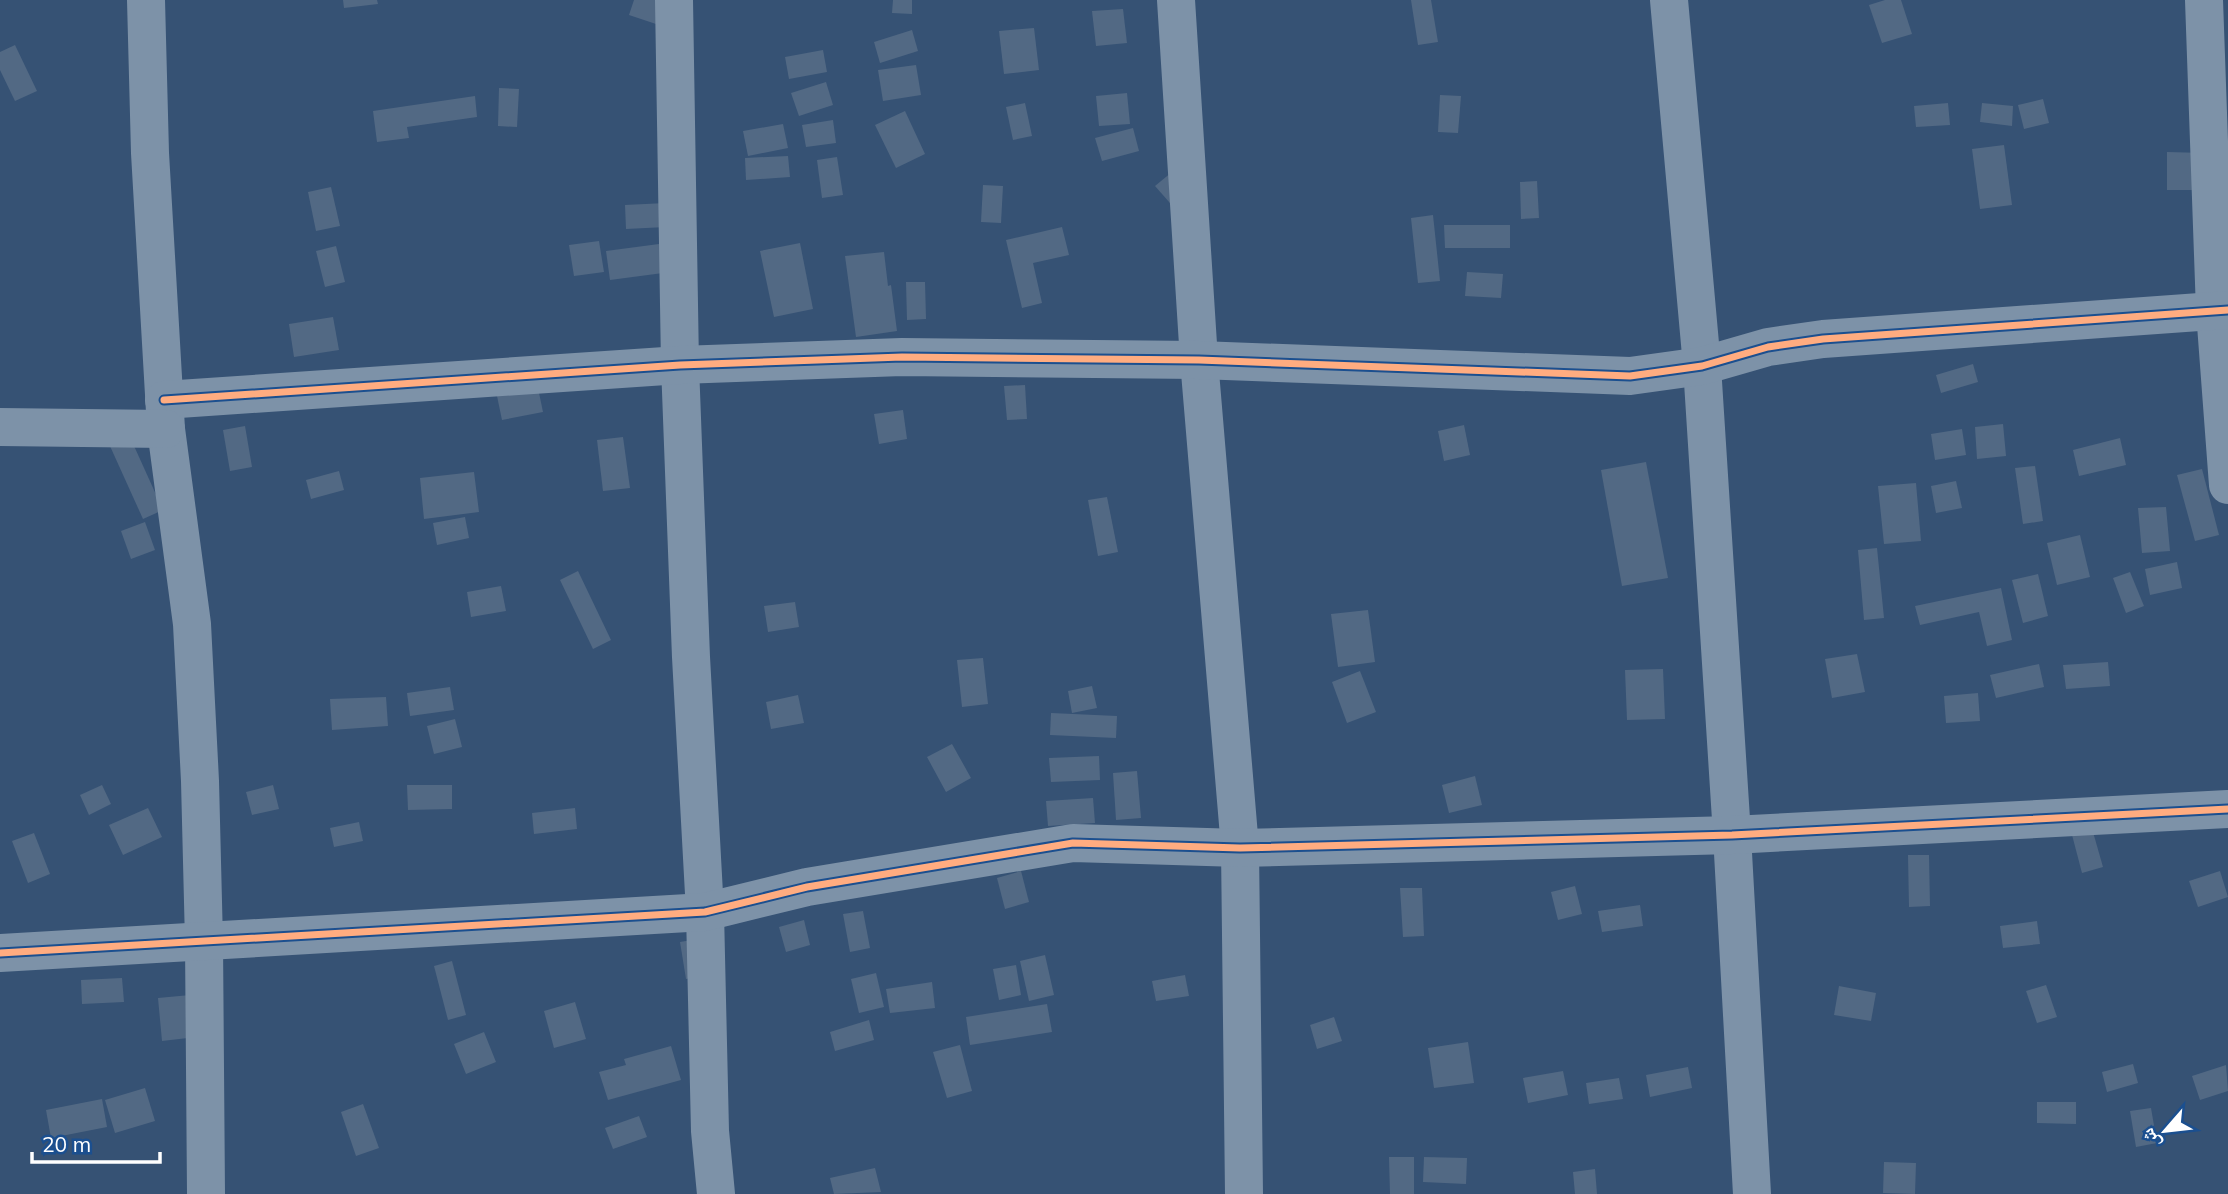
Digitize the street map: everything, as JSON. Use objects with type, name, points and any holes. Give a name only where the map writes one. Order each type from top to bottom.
[{"type":"street","points":[[146,0],[150,153],[165,414],[192,624],[204,942],[206,1194]]},
{"type":"street","points":[[674,0],[680,365],[691,657],[705,912],[710,1131],[716,1194]]},
{"type":"street","points":[[1176,0],[1199,360],[1240,848],[1244,1194]]},
{"type":"street","points":[[1670,0],[1702,366],[1752,1194]]},
{"type":"street","points":[[2204,0],[2228,485]]},
{"type":"street","points":[[0,427],[680,365],[902,357],[1199,360],[1630,376],[1702,366],[1768,347],[1822,339],[2221,310]]},
{"type":"street","points":[[0,953],[705,912],[807,887],[1073,843],[1240,848],[1732,835],[2228,809]]},
{"type":"building","points":[[343,0],[377,0],[378,4],[344,8]]},
{"type":"building","points":[[634,0],[660,0],[665,27],[629,15]]},
{"type":"building","points":[[893,0],[912,0],[912,14],[892,13]]},
{"type":"building","points":[[1411,0],[1431,0],[1438,42],[1418,45]]},
{"type":"building","points":[[1885,0],[1901,0],[1912,34],[1882,43],[1869,5]]},
{"type":"building","points":[[1123,9],[1127,43],[1096,46],[1092,11]]},
{"type":"building","points":[[1034,28],[1039,70],[1004,74],[999,31]]},
{"type":"building","points":[[912,30],[918,51],[880,63],[874,42]]},
{"type":"building","points":[[15,45],[37,91],[15,101],[0,70],[0,52]]},
{"type":"building","points":[[823,50],[827,72],[789,79],[785,57]]},
{"type":"building","points":[[916,65],[921,95],[883,101],[878,70]]},
{"type":"building","points":[[826,82],[833,105],[799,116],[791,93]]},
{"type":"building","points":[[499,88],[519,89],[517,127],[498,126]]},
{"type":"building","points":[[1127,93],[1130,124],[1099,126],[1096,96]]},
{"type":"building","points":[[1440,95],[1461,96],[1458,133],[1438,132]]},
{"type":"building","points":[[475,96],[477,117],[407,127],[409,138],[377,142],[373,111]]},
{"type":"building","points":[[2043,99],[2049,123],[2024,129],[2018,105]]},
{"type":"building","points":[[1025,103],[1032,136],[1013,140],[1006,107]]},
{"type":"building","points":[[1948,103],[1950,125],[1916,127],[1914,106]]},
{"type":"building","points":[[1982,103],[2013,106],[2012,126],[1980,122]]},
{"type":"building","points":[[905,111],[925,154],[896,168],[875,125]]},
{"type":"building","points":[[833,120],[836,143],[806,147],[802,125]]},
{"type":"building","points":[[783,124],[788,148],[748,156],[743,131]]},
{"type":"building","points":[[1133,128],[1139,151],[1102,161],[1095,138]]},
{"type":"building","points":[[2004,145],[2012,205],[1980,209],[1972,149]]},
{"type":"building","points":[[2167,152],[2205,153],[2205,190],[2167,190]]},
{"type":"building","points":[[788,156],[790,177],[746,180],[745,158]]},
{"type":"building","points":[[837,157],[843,195],[822,198],[817,160]]},
{"type":"building","points":[[1178,167],[1177,211],[1155,186]]},
{"type":"building","points":[[1537,181],[1539,218],[1521,219],[1520,182]]},
{"type":"building","points":[[983,185],[1003,186],[1001,223],[981,222]]},
{"type":"building","points":[[331,187],[340,226],[316,231],[308,192]]},
{"type":"building","points":[[666,203],[666,227],[626,229],[625,205]]},
{"type":"building","points":[[1433,215],[1440,281],[1418,283],[1411,218]]},
{"type":"building","points":[[1444,225],[1510,225],[1510,248],[1445,248]]},
{"type":"building","points":[[1062,227],[1069,255],[1033,263],[1042,303],[1022,308],[1006,240]]},
{"type":"building","points":[[599,241],[604,272],[574,276],[569,245]]},
{"type":"building","points":[[800,243],[813,309],[774,317],[760,251]]},
{"type":"building","points":[[659,244],[663,273],[610,280],[606,251]]},
{"type":"building","points":[[336,246],[345,282],[325,287],[316,251]]},
{"type":"building","points":[[884,252],[897,331],[856,337],[845,256]]},
{"type":"building","points":[[1467,272],[1503,274],[1501,298],[1465,296]]},
{"type":"building","points":[[906,282],[925,282],[926,319],[907,320]]},
{"type":"building","points":[[333,317],[339,350],[294,357],[289,324]]},
{"type":"building","points":[[1973,364],[1978,382],[1941,393],[1936,375]]},
{"type":"building","points":[[1025,385],[1027,419],[1007,420],[1004,386]]},
{"type":"building","points":[[538,388],[543,412],[502,420],[497,396]]},
{"type":"building","points":[[903,410],[907,439],[879,444],[874,414]]},
{"type":"building","points":[[2003,424],[2006,456],[1977,459],[1975,427]]},
{"type":"building","points":[[1464,425],[1470,455],[1444,461],[1438,431]]},
{"type":"building","points":[[125,426],[163,510],[143,519],[105,435]]},
{"type":"building","points":[[245,426],[252,467],[230,471],[223,430]]},
{"type":"building","points":[[1962,429],[1966,455],[1935,460],[1931,434]]},
{"type":"building","points":[[623,437],[630,488],[603,491],[597,440]]},
{"type":"building","points":[[2120,438],[2126,465],[2079,476],[2073,450]]},
{"type":"building","points":[[1646,462],[1668,578],[1622,586],[1601,470]]},
{"type":"building","points":[[2035,466],[2043,521],[2023,524],[2015,468]]},
{"type":"building","points":[[2202,469],[2219,535],[2195,541],[2177,475]]},
{"type":"building","points":[[339,471],[344,490],[311,499],[306,480]]},
{"type":"building","points":[[474,472],[479,512],[424,519],[420,478]]},
{"type":"building","points":[[1956,481],[1962,508],[1936,513],[1931,486]]},
{"type":"building","points":[[1916,483],[1921,541],[1884,544],[1878,486]]},
{"type":"building","points":[[1107,497],[1118,552],[1098,556],[1088,500]]},
{"type":"building","points":[[2166,507],[2170,551],[2142,553],[2138,508]]},
{"type":"building","points":[[465,517],[469,538],[437,545],[433,523]]},
{"type":"building","points":[[145,522],[155,550],[131,559],[121,531]]},
{"type":"building","points":[[2080,535],[2090,577],[2057,585],[2047,543]]},
{"type":"building","points":[[1877,548],[1884,618],[1864,620],[1858,550]]},
{"type":"building","points":[[2177,562],[2182,588],[2150,595],[2145,569]]},
{"type":"building","points":[[578,571],[611,640],[593,649],[560,580]]},
{"type":"building","points":[[2130,572],[2144,606],[2126,613],[2113,578]]},
{"type":"building","points":[[2038,574],[2048,616],[2023,623],[2012,580]]},
{"type":"building","points":[[501,586],[506,611],[471,617],[467,592]]},
{"type":"building","points":[[2001,588],[2012,640],[1987,646],[1979,612],[1920,625],[1915,606]]},
{"type":"building","points":[[795,602],[799,627],[768,632],[764,606]]},
{"type":"building","points":[[1368,610],[1375,662],[1338,667],[1331,614]]},
{"type":"building","points":[[1857,654],[1865,692],[1832,698],[1825,659]]},
{"type":"building","points":[[983,658],[988,704],[962,707],[957,660]]},
{"type":"building","points":[[2108,662],[2110,686],[2066,689],[2063,665]]},
{"type":"building","points":[[2039,664],[2044,687],[1996,698],[1990,675]]},
{"type":"building","points":[[1663,669],[1665,719],[1627,720],[1625,670]]},
{"type":"building","points":[[1360,671],[1376,712],[1347,723],[1332,682]]},
{"type":"building","points":[[1092,686],[1097,708],[1072,713],[1068,691]]},
{"type":"building","points":[[450,687],[454,710],[410,716],[407,693]]},
{"type":"building","points":[[1978,693],[1980,721],[1946,723],[1944,696]]},
{"type":"building","points":[[798,695],[804,723],[771,729],[766,702]]},
{"type":"building","points":[[386,697],[388,726],[332,730],[330,699]]},
{"type":"building","points":[[1051,713],[1117,716],[1116,738],[1050,735]]},
{"type":"building","points":[[455,719],[462,747],[434,754],[427,726]]},
{"type":"building","points":[[952,744],[971,778],[946,792],[927,757]]},
{"type":"building","points":[[1099,756],[1100,780],[1051,782],[1049,758]]},
{"type":"building","points":[[1137,771],[1141,818],[1116,820],[1113,773]]},
{"type":"building","points":[[1475,776],[1482,805],[1449,813],[1442,785]]},
{"type":"building","points":[[102,785],[111,804],[89,815],[80,795]]},
{"type":"building","points":[[273,785],[279,809],[252,815],[246,792]]},
{"type":"building","points":[[407,785],[452,785],[452,809],[408,810]]},
{"type":"building","points":[[1093,798],[1095,823],[1048,826],[1046,801]]},
{"type":"building","points":[[148,808],[162,837],[123,855],[109,825]]},
{"type":"building","points":[[575,808],[577,829],[534,834],[532,813]]},
{"type":"building","points":[[359,822],[363,841],[334,847],[330,828]]},
{"type":"building","points":[[2091,825],[2103,867],[2082,873],[2071,831]]},
{"type":"building","points":[[34,833],[50,874],[28,883],[12,841]]},
{"type":"building","points":[[1908,855],[1929,855],[1930,906],[1909,907]]},
{"type":"building","points":[[1021,871],[1029,902],[1005,909],[997,878]]},
{"type":"building","points":[[2220,871],[2228,897],[2198,907],[2189,881]]},
{"type":"building","points":[[1575,886],[1582,914],[1558,920],[1551,892]]},
{"type":"building","points":[[1400,888],[1422,888],[1424,936],[1403,937]]},
{"type":"building","points":[[1640,905],[1643,926],[1602,932],[1598,911]]},
{"type":"building","points":[[863,911],[870,948],[850,952],[843,914]]},
{"type":"building","points":[[804,920],[810,945],[786,952],[779,927]]},
{"type":"building","points":[[2037,921],[2040,944],[2003,948],[2000,926]]},
{"type":"building","points":[[697,939],[704,976],[686,979],[680,942]]},
{"type":"building","points":[[1045,955],[1054,995],[1029,1001],[1020,961]]},
{"type":"building","points":[[452,961],[466,1015],[448,1020],[434,966]]},
{"type":"building","points":[[1016,965],[1021,995],[999,1000],[993,969]]},
{"type":"building","points":[[876,973],[884,1007],[859,1013],[851,979]]},
{"type":"building","points":[[1185,975],[1189,996],[1156,1001],[1152,981]]},
{"type":"building","points":[[122,978],[124,1002],[82,1004],[81,980]]},
{"type":"building","points":[[932,982],[935,1008],[890,1013],[886,989]]},
{"type":"building","points":[[2046,985],[2057,1017],[2037,1023],[2026,991]]},
{"type":"building","points":[[1839,986],[1876,993],[1871,1021],[1834,1015]]},
{"type":"building","points":[[201,994],[205,1036],[162,1041],[158,998]]},
{"type":"building","points":[[575,1002],[586,1039],[554,1048],[544,1011]]},
{"type":"building","points":[[1047,1004],[1052,1032],[970,1045],[966,1017]]},
{"type":"building","points":[[1334,1017],[1342,1041],[1317,1049],[1310,1025]]},
{"type":"building","points":[[869,1020],[874,1040],[835,1051],[830,1032]]},
{"type":"building","points":[[484,1032],[496,1062],[466,1074],[454,1044]]},
{"type":"building","points":[[1468,1042],[1474,1083],[1434,1088],[1428,1048]]},
{"type":"building","points":[[960,1045],[972,1091],[947,1098],[933,1052]]},
{"type":"building","points":[[671,1046],[681,1080],[608,1100],[599,1072],[626,1065],[624,1059]]},
{"type":"building","points":[[2133,1064],[2138,1083],[2107,1092],[2102,1072]]},
{"type":"building","points":[[2226,1065],[2228,1091],[2200,1100],[2192,1076]]},
{"type":"building","points":[[1688,1067],[1692,1088],[1650,1097],[1646,1075]]},
{"type":"building","points":[[1563,1071],[1568,1095],[1528,1103],[1523,1078]]},
{"type":"building","points":[[1619,1078],[1623,1099],[1589,1104],[1586,1083]]},
{"type":"building","points":[[145,1088],[155,1121],[115,1133],[105,1100]]},
{"type":"building","points":[[102,1099],[107,1127],[51,1138],[46,1110]]},
{"type":"building","points":[[2037,1102],[2076,1102],[2076,1124],[2037,1123]]},
{"type":"building","points":[[363,1104],[379,1148],[356,1156],[341,1112]]},
{"type":"building","points":[[2151,1108],[2157,1143],[2136,1147],[2130,1111]]},
{"type":"building","points":[[639,1116],[647,1137],[613,1149],[605,1128]]},
{"type":"building","points":[[1389,1157],[1414,1157],[1414,1194],[1390,1194]]},
{"type":"building","points":[[1424,1157],[1467,1158],[1466,1184],[1423,1182]]},
{"type":"building","points":[[1884,1162],[1916,1163],[1915,1194],[1883,1193]]},
{"type":"building","points":[[875,1168],[881,1192],[834,1194],[830,1178]]},
{"type":"building","points":[[1595,1169],[1597,1194],[1575,1194],[1573,1172]]},
{"type":"cycle path","points":[[164,400],[680,365],[902,357],[1199,360],[1630,376],[1702,366],[1768,347],[1823,339],[2228,310]]},
{"type":"cycle path","points":[[0,953],[705,912],[807,887],[1073,843],[1240,848],[1732,835],[2228,809]]}]
